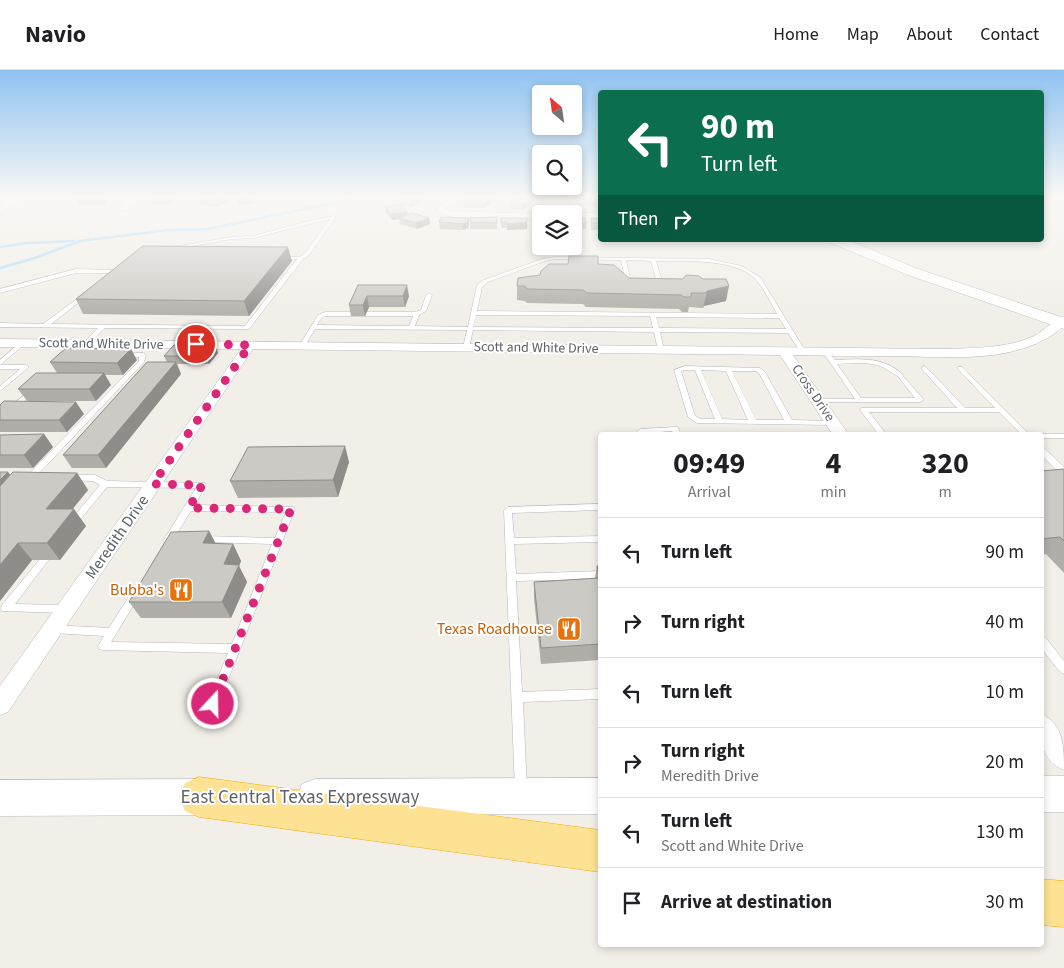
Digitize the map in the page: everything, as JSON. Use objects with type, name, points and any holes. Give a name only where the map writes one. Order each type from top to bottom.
[{"type":"highway","points":[[200,797],[598,851]]},
{"type":"highway","points":[[1044,902],[1064,904]]},
{"type":"main road","points":[[841,242],[913,272],[1063,320]]},
{"type":"main road","points":[[858,242],[1063,320]]},
{"type":"main road","points":[[1044,794],[1064,794]]},
{"type":"main road","name":"East Central Texas Expressway","points":[[0,798],[598,796]]},
{"type":"street","name":"Scott and White Drive","points":[[0,343],[803,352],[830,357],[879,357],[998,350],[1022,344],[1040,336],[1063,320]]},
{"type":"street","name":"Meredith Drive","points":[[0,705],[250,345]]},
{"type":"street","name":"Cross Drive","points":[[784,352],[839,432]]},
{"type":"street","points":[[1044,729],[1064,758]]},
{"type":"lane","points":[[165,250],[221,240]]},
{"type":"lane","points":[[0,325],[247,328],[317,240]]},
{"type":"lane","points":[[272,258],[301,258]]},
{"type":"lane","points":[[466,348],[479,286],[482,284],[544,260],[555,258],[623,258],[709,260],[740,267],[754,274],[762,282],[803,352]]},
{"type":"lane","points":[[623,258],[629,284],[637,284]]},
{"type":"lane","points":[[644,284],[660,284],[653,259]]},
{"type":"lane","points":[[101,282],[122,267]]},
{"type":"lane","points":[[0,290],[76,270],[115,272]]},
{"type":"lane","points":[[44,326],[90,291]]},
{"type":"lane","points":[[302,346],[320,316],[334,312],[416,314],[423,312],[429,295]]},
{"type":"lane","points":[[473,313],[782,316]]},
{"type":"lane","points":[[411,328],[416,314]]},
{"type":"lane","points":[[554,314],[554,329]]},
{"type":"lane","points":[[653,315],[661,350]]},
{"type":"lane","points":[[86,344],[103,326]]},
{"type":"lane","points":[[313,327],[791,331]]},
{"type":"lane","points":[[0,365],[23,343]]},
{"type":"lane","points":[[18,491],[142,361],[143,355],[116,355]]},
{"type":"lane","points":[[830,357],[859,400]]},
{"type":"lane","points":[[879,357],[893,366],[920,400]]},
{"type":"lane","points":[[0,365],[26,367],[0,389]]},
{"type":"lane","points":[[789,422],[762,372],[754,368],[686,368],[677,370],[692,417],[700,421],[833,423]]},
{"type":"lane","points":[[697,368],[719,422]]},
{"type":"lane","points":[[728,368],[753,422]]},
{"type":"lane","points":[[924,368],[963,410]]},
{"type":"lane","points":[[960,368],[1023,432]]},
{"type":"lane","points":[[0,419],[41,382]]},
{"type":"lane","points":[[818,400],[920,400]]},
{"type":"lane","points":[[881,432],[864,410],[1001,410]]},
{"type":"lane","points":[[641,432],[641,430],[675,429],[676,432]]},
{"type":"lane","points":[[1044,436],[1064,436]]},
{"type":"lane","points":[[1044,453],[1064,472]]},
{"type":"lane","points":[[15,477],[48,478]]},
{"type":"lane","points":[[57,478],[95,478],[104,484],[202,485],[189,508],[176,540],[278,541]]},
{"type":"lane","points":[[71,526],[104,484]]},
{"type":"lane","points":[[522,796],[508,510],[598,507]]},
{"type":"lane","points":[[189,508],[291,509],[213,704]]},
{"type":"lane","points":[[510,541],[598,539]]},
{"type":"lane","points":[[3,612],[44,560]]},
{"type":"lane","points":[[511,578],[598,575]]},
{"type":"lane","points":[[140,585],[103,646],[235,649]]},
{"type":"lane","points":[[3,612],[67,609]]},
{"type":"lane","points":[[52,629],[112,632]]},
{"type":"lane","points":[[1044,644],[1064,669]]},
{"type":"lane","points":[[517,697],[598,694]]},
{"type":"building","points":[[143,246],[288,247],[244,301],[76,299]]},
{"type":"building","points":[[569,256],[598,256],[598,264],[614,265],[629,278],[683,279],[686,275],[699,276],[703,279],[726,279],[729,286],[705,293],[691,293],[691,297],[684,297],[681,295],[587,293],[583,290],[527,289],[525,286],[517,286],[518,278],[540,275],[541,271],[549,264],[568,264]]},
{"type":"building","points":[[358,285],[407,285],[403,296],[367,296],[363,305],[349,305]]},
{"type":"building","points":[[174,345],[215,345],[206,356],[164,356]]},
{"type":"building","points":[[66,348],[131,349],[117,363],[50,362]]},
{"type":"building","points":[[147,362],[176,362],[98,455],[63,455]]},
{"type":"building","points":[[36,373],[104,373],[89,389],[18,389]]},
{"type":"building","points":[[4,401],[76,402],[59,420],[0,420],[0,405]]},
{"type":"building","points":[[44,434],[24,455],[0,455],[0,435]]},
{"type":"building","points":[[345,446],[333,480],[230,481],[248,447]]},
{"type":"building","points":[[1064,469],[1064,541],[1060,537],[1044,539],[1044,471]]},
{"type":"building","points":[[0,472],[8,472],[0,480]]},
{"type":"building","points":[[13,472],[77,473],[46,509],[74,509],[47,543],[18,543],[0,565],[0,486]]},
{"type":"building","points":[[209,531],[203,543],[233,544],[224,564],[239,565],[222,602],[129,602],[171,532]]},
{"type":"building","name":"Texas Roadhouse","points":[[598,578],[598,644],[541,648],[534,582]]},
{"type":"waterway","points":[[0,268],[38,257],[80,241],[89,240]]},
{"type":"waterway","points":[[0,247],[27,243],[74,241]]},
{"type":"place","name":"Bubba's","points":[[181,590]]},
{"type":"place","name":"Texas Roadhouse","points":[[569,629]]},
{"type":"route","points":[[196,344],[250,345],[153,484],[202,485],[189,508],[291,509],[213,704]]}]
